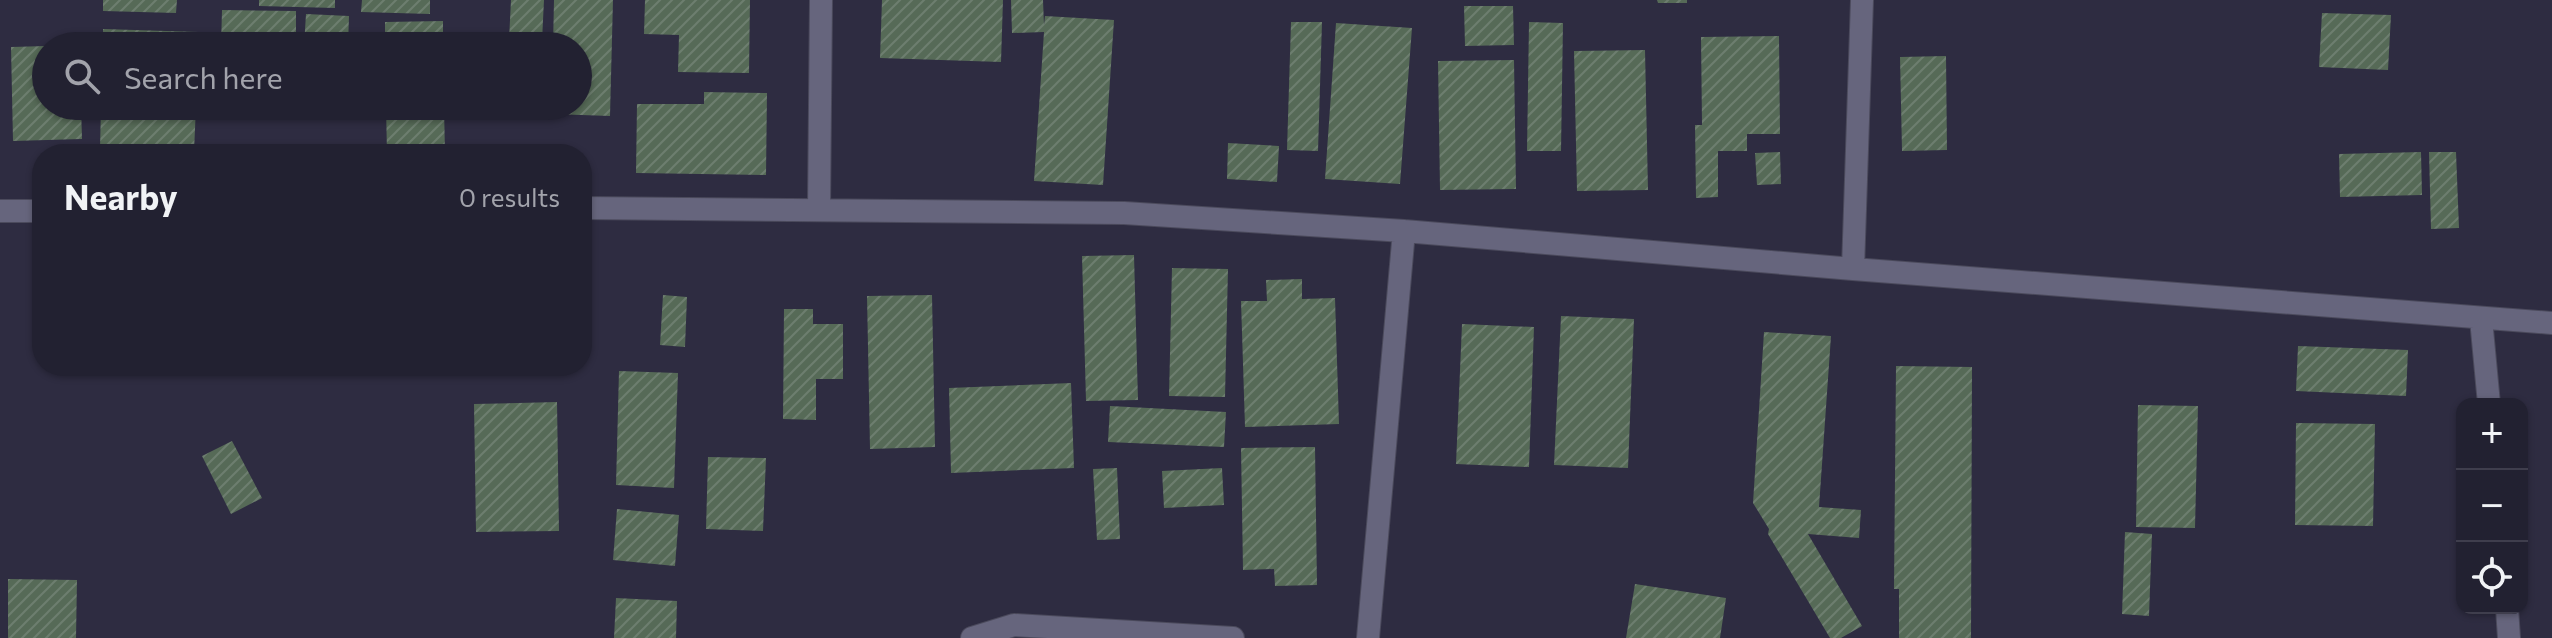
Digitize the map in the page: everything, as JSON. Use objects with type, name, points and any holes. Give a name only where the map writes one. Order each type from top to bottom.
[{"type":"street","points":[[819,210],[821,0]]},
{"type":"street","points":[[1853,269],[1862,0]]},
{"type":"street","points":[[592,208],[1124,213],[1404,231],[2552,323]]},
{"type":"street","points":[[0,211],[32,211]]},
{"type":"street","points":[[1368,638],[1404,231]]},
{"type":"street","points":[[2481,319],[2488,398]]},
{"type":"street","points":[[2507,614],[2509,638]]},
{"type":"street","points":[[972,638],[1014,625],[1233,638]]},
{"type":"building","points":[[103,0],[177,0],[176,13],[103,11]]},
{"type":"building","points":[[259,0],[335,0],[335,8],[259,6]]},
{"type":"building","points":[[362,0],[430,0],[430,14],[361,12]]},
{"type":"building","points":[[511,0],[544,0],[542,32],[509,32]]},
{"type":"building","points":[[554,0],[613,0],[610,116],[592,115],[592,32],[553,32]]},
{"type":"building","points":[[645,0],[750,0],[749,73],[678,72],[679,35],[644,34]]},
{"type":"building","points":[[882,0],[1003,0],[1001,62],[880,58]]},
{"type":"building","points":[[1011,0],[1043,0],[1044,25],[1045,16],[1114,20],[1103,185],[1034,181],[1044,32],[1012,33]]},
{"type":"building","points":[[1657,0],[1687,0],[1687,3],[1658,3]]},
{"type":"building","points":[[1464,6],[1513,6],[1514,45],[1465,46]]},
{"type":"building","points":[[222,10],[296,11],[296,32],[221,32]]},
{"type":"building","points":[[2322,13],[2391,15],[2388,70],[2319,67]]},
{"type":"building","points":[[306,14],[349,16],[348,32],[305,32]]},
{"type":"building","points":[[443,21],[443,32],[385,32],[385,22]]},
{"type":"building","points":[[1291,22],[1322,22],[1318,151],[1287,150]]},
{"type":"building","points":[[1529,22],[1563,23],[1561,151],[1527,151]]},
{"type":"building","points":[[1336,23],[1412,28],[1400,184],[1325,179]]},
{"type":"building","points":[[103,29],[198,32],[103,32]]},
{"type":"building","points":[[1779,36],[1780,134],[1747,134],[1747,151],[1718,151],[1718,197],[1696,198],[1695,125],[1702,125],[1701,37]]},
{"type":"building","points":[[32,46],[32,120],[81,120],[82,139],[13,141],[11,47]]},
{"type":"building","points":[[1645,50],[1648,190],[1577,191],[1574,51]]},
{"type":"building","points":[[1946,56],[1947,150],[1902,151],[1900,57]]},
{"type":"building","points":[[1514,60],[1516,189],[1440,190],[1438,61]]},
{"type":"building","points":[[704,92],[767,93],[766,175],[636,173],[637,104],[704,104]]},
{"type":"building","points":[[101,120],[195,120],[194,144],[100,144]]},
{"type":"building","points":[[386,120],[444,120],[445,144],[387,144]]},
{"type":"building","points":[[1228,143],[1279,146],[1277,182],[1227,179]]},
{"type":"building","points":[[1780,152],[1781,184],[1757,185],[1755,153]]},
{"type":"building","points":[[2421,152],[2422,195],[2340,197],[2339,154]]},
{"type":"building","points":[[2429,152],[2456,152],[2459,228],[2431,229]]},
{"type":"building","points":[[1134,255],[1138,400],[1086,401],[1082,256]]},
{"type":"building","points":[[1172,268],[1228,269],[1225,397],[1169,396]]},
{"type":"building","points":[[1302,279],[1302,299],[1335,298],[1339,424],[1245,427],[1241,301],[1267,301],[1266,280]]},
{"type":"building","points":[[663,295],[687,297],[685,347],[660,345]]},
{"type":"building","points":[[932,295],[935,447],[870,449],[867,296]]},
{"type":"building","points":[[784,309],[813,309],[813,324],[843,324],[843,379],[816,379],[816,420],[783,419]]},
{"type":"building","points":[[1561,316],[1634,319],[1628,468],[1554,465]]},
{"type":"building","points":[[1462,324],[1534,327],[1529,467],[1456,464]]},
{"type":"building","points":[[1764,332],[1831,336],[1819,507],[1861,510],[1859,538],[1808,534],[1862,626],[1841,638],[1830,638],[1753,503]]},
{"type":"building","points":[[2298,346],[2408,350],[2406,396],[2296,391]]},
{"type":"building","points":[[1896,366],[1972,367],[1971,638],[1899,638],[1899,589],[1894,589]]},
{"type":"building","points":[[619,371],[678,373],[674,488],[616,485]]},
{"type":"building","points":[[1071,383],[1074,468],[951,473],[949,388]]},
{"type":"building","points":[[557,402],[559,531],[476,532],[474,404]]},
{"type":"building","points":[[2138,405],[2198,406],[2195,528],[2136,527]]},
{"type":"building","points":[[1110,406],[1226,412],[1224,447],[1108,442]]},
{"type":"building","points":[[2296,423],[2375,424],[2373,526],[2295,525]]},
{"type":"building","points":[[232,441],[262,498],[231,514],[202,456]]},
{"type":"building","points":[[1315,447],[1317,585],[1275,586],[1274,569],[1243,570],[1241,448]]},
{"type":"building","points":[[708,457],[766,458],[763,531],[706,529]]},
{"type":"building","points":[[1117,468],[1120,539],[1097,540],[1093,469]]},
{"type":"building","points":[[1222,468],[1224,505],[1164,508],[1162,471]]},
{"type":"building","points":[[617,509],[679,515],[675,566],[613,560]]},
{"type":"building","points":[[2125,532],[2152,534],[2149,616],[2122,614]]},
{"type":"building","points":[[8,579],[77,580],[76,638],[8,638]]},
{"type":"building","points":[[1635,584],[1726,598],[1720,638],[1626,638]]},
{"type":"building","points":[[616,598],[677,601],[676,638],[614,638]]}]
